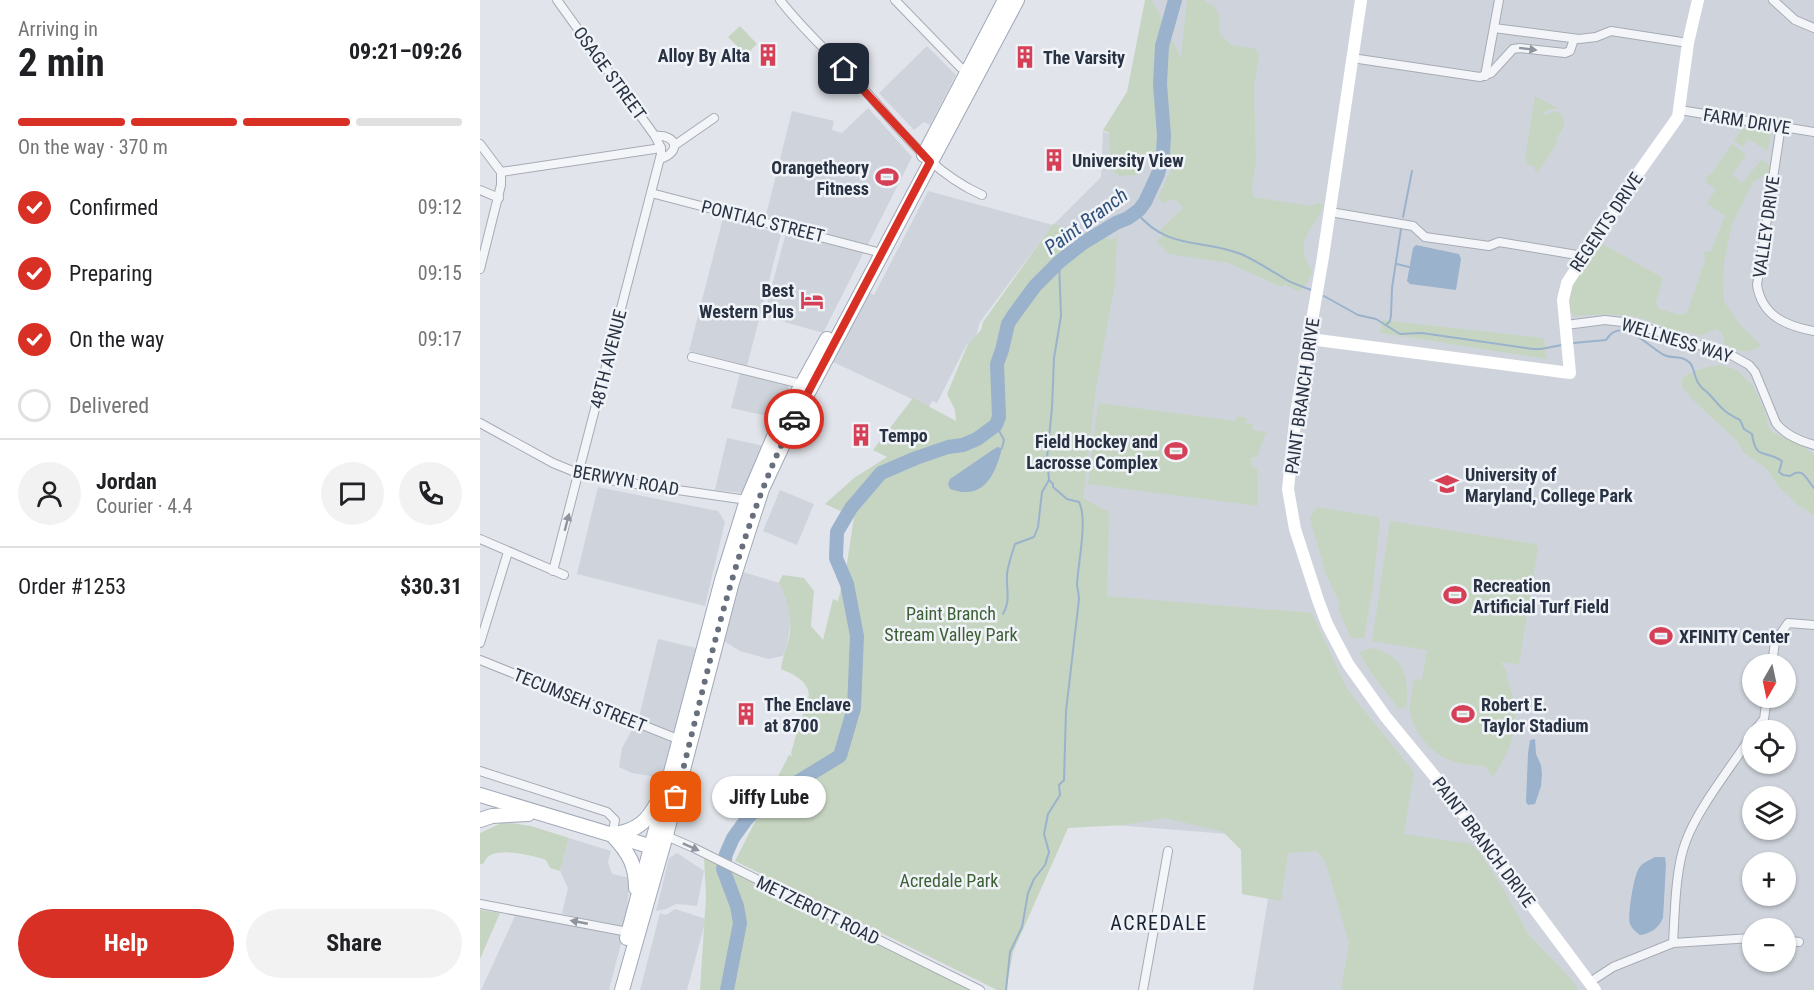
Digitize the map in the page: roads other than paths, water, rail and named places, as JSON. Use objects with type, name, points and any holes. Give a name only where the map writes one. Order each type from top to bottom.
[{"type":"main road","points":[[622,990],[657,848],[732,582],[762,489],[802,404],[1005,0]]},
{"type":"main road","points":[[661,834],[670,776],[722,580],[747,500],[767,452],[801,384],[874,251],[1017,0]]},
{"type":"main road","points":[[612,835],[626,833],[646,821],[670,776]]},
{"type":"main road","points":[[480,795],[657,848]]},
{"type":"main road","points":[[480,820],[514,814],[541,813]]},
{"type":"main road","points":[[612,835],[629,855],[633,864],[636,872],[637,900]]},
{"type":"main road","points":[[613,990],[637,900],[657,848]]},
{"type":"street","name":"OSAGE STREET","points":[[557,0],[655,136],[661,148]]},
{"type":"street","points":[[780,0],[927,159],[945,175],[982,195]]},
{"type":"street","points":[[896,0],[960,67],[968,72]]},
{"type":"street","name":"PAINT BRANCH DRIVE","points":[[1361,0],[1330,212],[1296,413],[1288,489],[1296,530],[1327,624],[1348,664],[1384,716],[1446,789],[1593,986]]},
{"type":"street","points":[[1485,76],[1499,0]]},
{"type":"street","name":"REGENTS DRIVE","points":[[1310,339],[1570,373],[1563,294],[1569,278],[1583,256],[1678,117],[1688,43],[1698,0]]},
{"type":"street","points":[[1773,0],[1795,20],[1814,28]]},
{"type":"street","points":[[1494,28],[1574,39],[1596,37],[1611,31],[1688,43]]},
{"type":"street","points":[[1352,58],[1485,76],[1494,71],[1506,54],[1513,49],[1565,53],[1570,51],[1574,39]]},
{"type":"street","name":"FARM DRIVE","points":[[1680,110],[1814,132]]},
{"type":"street","points":[[660,159],[669,156],[674,151],[675,145],[714,118]]},
{"type":"street","name":"VALLEY DRIVE","points":[[1781,125],[1757,285],[1763,304],[1775,317],[1792,327],[1814,331]]},
{"type":"street","points":[[655,136],[667,136],[675,145]]},
{"type":"street","points":[[480,144],[501,172],[499,198],[480,269]]},
{"type":"street","points":[[501,172],[661,148]]},
{"type":"street","name":"48TH AVENUE","points":[[553,571],[580,474],[661,148]]},
{"type":"street","points":[[480,189],[499,198]]},
{"type":"street","name":"PONTIAC STREET","points":[[651,193],[874,251]]},
{"type":"street","points":[[1330,212],[1413,225],[1425,237],[1487,246],[1499,242],[1583,256]]},
{"type":"street","name":"WELLNESS WAY","points":[[1566,325],[1605,320],[1631,323],[1733,356],[1749,365],[1755,372],[1776,423],[1781,429],[1789,435],[1814,445]]},
{"type":"street","points":[[692,357],[801,384]]},
{"type":"street","name":"BERWYN ROAD","points":[[480,423],[553,463],[580,474],[747,500]]},
{"type":"street","points":[[480,538],[564,575]]},
{"type":"street","points":[[480,643],[508,552]]},
{"type":"street","points":[[1773,654],[1775,642],[1788,623],[1814,625]]},
{"type":"street","name":"TECUMSEH STREET","points":[[480,660],[680,740]]},
{"type":"street","points":[[1673,943],[1680,865],[1685,843],[1694,822],[1742,750]]},
{"type":"street","points":[[480,771],[607,812],[615,820],[612,835]]},
{"type":"street","name":"METZEROTT ROAD","points":[[661,834],[980,990]]},
{"type":"street","points":[[1143,990],[1168,851]]},
{"type":"street","points":[[480,904],[628,932]]},
{"type":"street","points":[[1593,986],[1613,967],[1673,943],[1742,939]]},
{"type":"water","points":[[1416,245],[1459,254],[1461,259],[1456,290],[1410,284],[1407,281],[1413,248]]},
{"type":"water","points":[[997,447],[1002,448],[996,468],[986,484],[971,492],[950,489],[948,484],[950,479]]},
{"type":"water","points":[[1535,739],[1536,754],[1541,765],[1541,786],[1535,804],[1528,805],[1526,802],[1528,753],[1530,740]]},
{"type":"water","points":[[1655,857],[1665,857],[1663,918],[1654,930],[1640,935],[1629,920],[1633,887],[1639,868]]},
{"type":"waterway","name":"Paint Branch","points":[[727,990],[740,923],[737,906],[723,869],[733,838],[761,804],[840,756],[854,708],[857,636],[847,584],[836,558],[837,532],[851,508],[881,473],[948,447],[963,445],[977,439],[996,425],[999,417],[997,364],[1008,324],[1013,316],[1035,286],[1059,262],[1083,243],[1128,218],[1145,202],[1158,174],[1163,154],[1164,135],[1160,84],[1162,46],[1175,0]]},
{"type":"waterway","points":[[1403,217],[1412,171]]},
{"type":"waterway","points":[[1136,212],[1160,233],[1185,242],[1241,254],[1288,281],[1311,290]]},
{"type":"waterway","points":[[1386,325],[1391,315],[1392,288],[1401,229]]},
{"type":"waterway","points":[[1003,614],[1008,600],[1008,570],[1015,544],[1034,537],[1038,527],[1042,492],[1049,480],[1047,458],[1054,358],[1061,316],[1059,262]]},
{"type":"waterway","points":[[1397,264],[1409,267]]},
{"type":"waterway","points":[[1324,296],[1358,315],[1376,319],[1400,334],[1422,333],[1533,349],[1562,345]]},
{"type":"waterway","points":[[1573,343],[1606,340],[1612,333],[1620,330],[1627,331],[1664,355],[1687,361],[1692,365],[1701,387],[1726,412],[1740,420],[1744,429],[1752,434],[1756,448],[1782,461],[1779,472],[1790,476],[1794,473],[1801,473],[1814,488]]},
{"type":"waterway","points":[[996,425],[1004,440],[1002,448]]},
{"type":"waterway","points":[[1006,990],[1010,952],[1022,927],[1028,893],[1034,879],[1045,865],[1049,852],[1044,834],[1048,814],[1060,795],[1059,785],[1064,780],[1066,711],[1079,599],[1077,584],[1083,519],[1079,502],[1067,499],[1053,487],[1049,480]]},
{"type":"place","name":"Alloy By Alta","points":[[768,55]]},
{"type":"place","name":"The Varsity","points":[[1025,57]]},
{"type":"place","name":"University View","points":[[1054,160]]},
{"type":"place","name":"Orangetheory Fitness","points":[[887,177]]},
{"type":"place","name":"Best Western Plus","points":[[812,300]]},
{"type":"place","name":"Tempo","points":[[861,435]]},
{"type":"place","name":"Field Hockey and Lacrosse Complex","points":[[1176,451]]},
{"type":"place","name":"University of Maryland, College Park","points":[[1447,484]]},
{"type":"place","name":"Recreation Artificial Turf Field","points":[[1455,595]]},
{"type":"place","name":"XFINITY Center","points":[[1661,636]]},
{"type":"place","name":"The Enclave at 8700","points":[[746,714]]},
{"type":"place","name":"Robert E. Taylor Stadium","points":[[1463,714]]},
{"type":"place","name":"Jiffy Lube","points":[[676,797]]},
{"type":"district","name":"ACREDALE","points":[[1159,923]]},
{"type":"park label","name":"Paint Branch Stream Valley Park","points":[[951,623]]},
{"type":"park label","name":"Acredale Park","points":[[949,880]]}]
